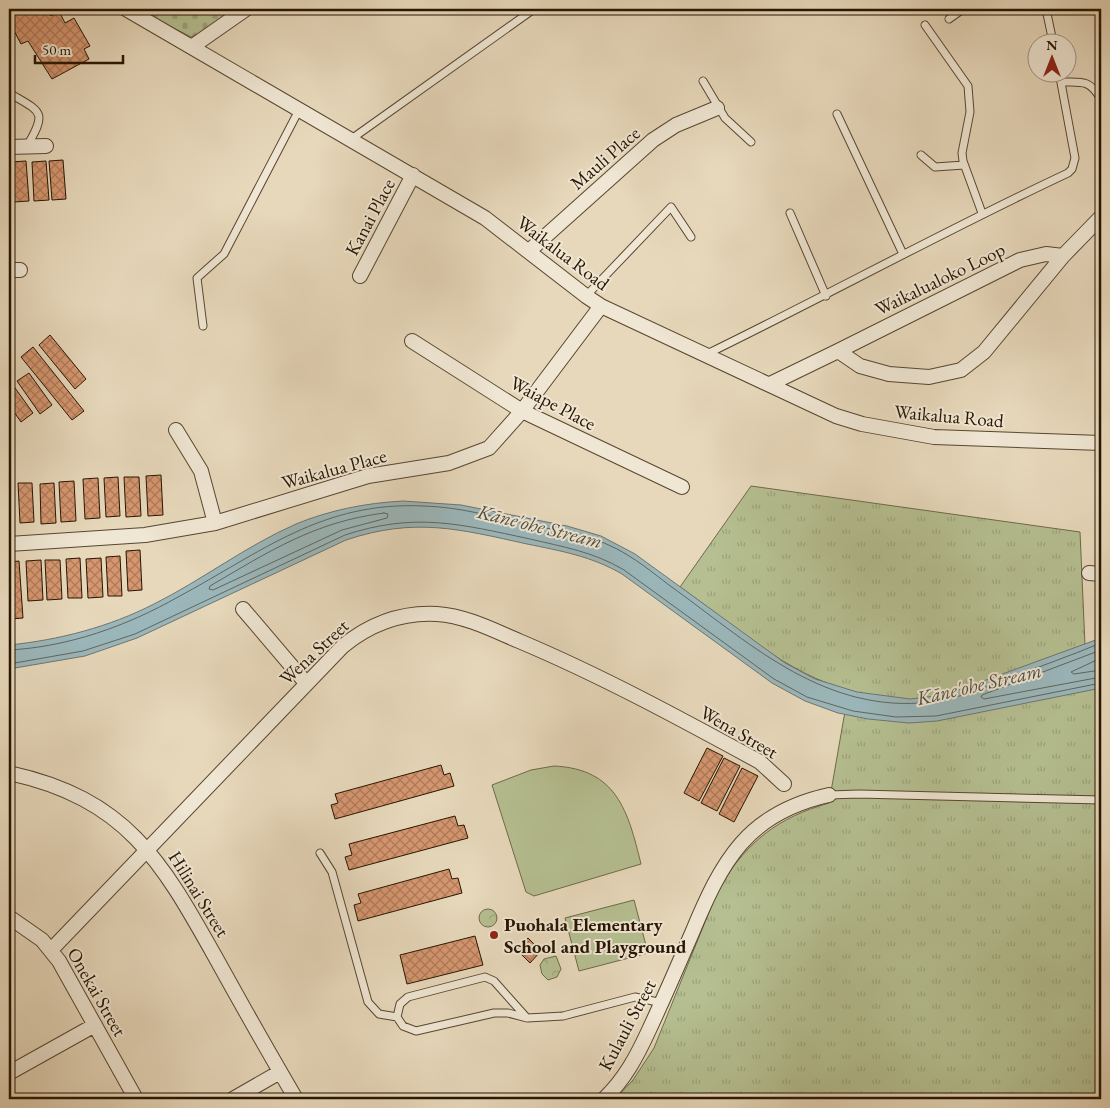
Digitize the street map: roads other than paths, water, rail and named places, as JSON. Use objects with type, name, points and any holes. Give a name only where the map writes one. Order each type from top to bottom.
[{"type":"street","name":"Waikalua Road","points":[[126,9],[193,46],[485,218],[586,296],[602,306],[836,416],[911,434],[957,438],[1101,443]]},
{"type":"street","points":[[193,46],[246,9]]},
{"type":"street","name":"Mauli Place","points":[[528,252],[653,140],[676,126],[717,108]]},
{"type":"street","points":[[9,147],[46,146]]},
{"type":"street","name":"Kanai Place","points":[[360,276],[413,176]]},
{"type":"street","points":[[838,351],[860,366],[889,374],[929,376],[961,370],[984,352],[1062,256],[1101,218]]},
{"type":"street","name":"Waikalualoko Loop","points":[[770,384],[1020,260],[1037,254],[1062,256]]},
{"type":"street","name":"Waikalua Place","points":[[9,544],[146,535],[215,523],[368,476],[449,463],[489,448],[522,411],[602,306]]},
{"type":"street","name":"Waiape Place","points":[[412,340],[522,411],[682,487]]},
{"type":"street","points":[[176,430],[201,471],[215,523]]},
{"type":"street","points":[[243,609],[306,683]]},
{"type":"street","name":"Wena Street","points":[[51,950],[343,646],[376,624],[414,614],[452,616],[477,623],[562,659],[760,762],[784,784]]},
{"type":"street","name":"Hilinai Street","points":[[9,773],[46,783],[84,800],[120,823],[148,850],[176,887],[296,1099]]},
{"type":"street","name":"Kulauli Street","points":[[604,1099],[629,1069],[662,1003],[716,877],[735,850],[758,828],[781,812],[803,802],[829,795]]},
{"type":"street","name":"Onekai Street","points":[[9,917],[31,931],[51,950],[136,1099]]},
{"type":"street","points":[[9,1073],[95,1025]]},
{"type":"street","points":[[233,1099],[280,1072]]},
{"type":"lane","points":[[350,140],[534,9]]},
{"type":"lane","points":[[949,19],[963,9]]},
{"type":"lane","points":[[1046,9],[1051,32]]},
{"type":"lane","points":[[925,25],[968,86],[970,112],[962,153],[964,164],[982,213]]},
{"type":"lane","points":[[702,81],[717,108],[733,127],[751,142]]},
{"type":"lane","points":[[707,355],[826,296],[982,213],[1072,169],[1075,152],[1061,82]]},
{"type":"lane","points":[[1078,82],[1091,85],[1101,99]]},
{"type":"lane","points":[[9,93],[36,109],[40,118],[39,126],[27,146]]},
{"type":"lane","points":[[203,326],[197,278],[224,254],[299,110]]},
{"type":"lane","points":[[837,114],[904,254]]},
{"type":"lane","points":[[921,155],[935,167],[964,164]]},
{"type":"lane","points":[[586,296],[671,207],[691,237]]},
{"type":"lane","points":[[790,213],[826,296]]},
{"type":"lane","points":[[829,795],[859,794],[1101,800]]},
{"type":"lane","points":[[320,853],[332,872],[368,1002],[379,1014],[397,1017]]},
{"type":"lane","points":[[526,1018],[494,982],[481,977],[408,997],[400,1004],[397,1017],[403,1026],[416,1031],[494,1013],[508,1013],[526,1018],[564,1016],[635,998],[662,1003]]},
{"type":"water","name":"Kāne'ohe Stream","points":[[403,501],[461,505],[567,526],[601,536],[635,554],[785,663],[815,679],[857,692],[910,699],[945,695],[1101,638],[1101,688],[937,721],[909,723],[868,719],[838,713],[805,701],[772,683],[622,574],[599,563],[564,552],[480,534],[458,530],[416,527],[371,533],[346,540],[137,638],[85,656],[9,669],[9,645],[65,636],[102,626],[137,612],[172,595],[259,542],[309,519],[348,508],[375,503]]},
{"type":"place","name":"Puohala Elementary School and Playground","points":[[494,935]]}]
